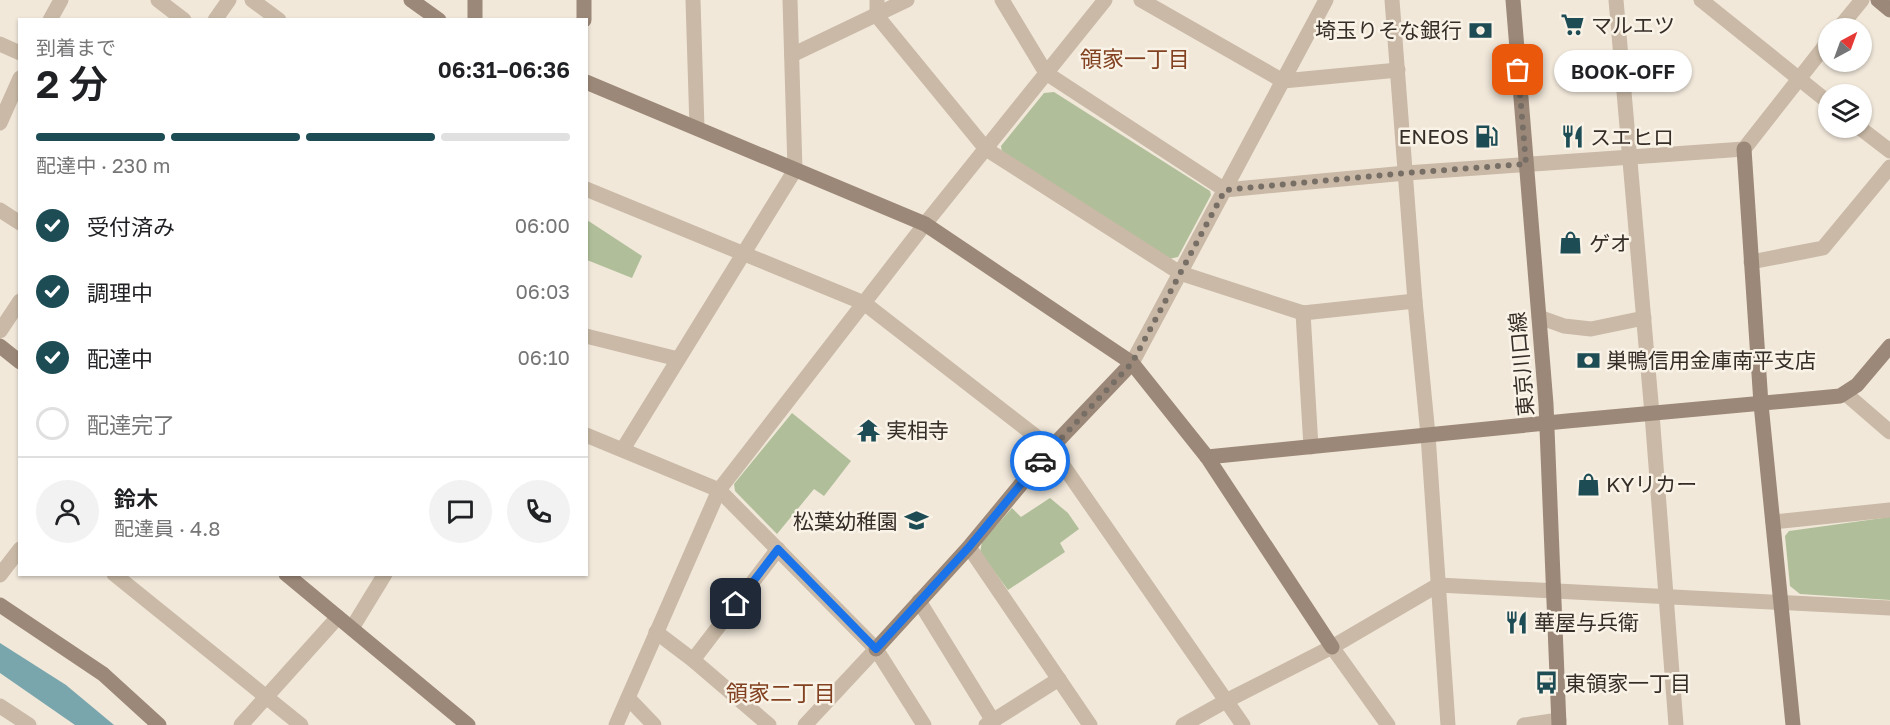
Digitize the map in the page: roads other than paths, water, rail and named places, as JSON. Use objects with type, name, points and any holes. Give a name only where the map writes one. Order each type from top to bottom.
[{"type":"street","points":[[51,18],[61,0]]},
{"type":"street","points":[[158,0],[181,18]]},
{"type":"street","points":[[216,18],[229,0]]},
{"type":"street","points":[[252,0],[276,18]]},
{"type":"street","points":[[411,0],[436,18]]},
{"type":"street","points":[[475,0],[475,18]]},
{"type":"street","points":[[584,0],[584,18]]},
{"type":"street","points":[[693,0],[697,128]]},
{"type":"street","points":[[623,449],[795,170],[790,0]]},
{"type":"street","points":[[792,55],[877,8],[907,0]]},
{"type":"street","points":[[1002,0],[1046,73],[1225,190],[1406,173],[1744,149]]},
{"type":"street","points":[[616,725],[719,490],[924,224],[1106,0]]},
{"type":"street","points":[[1141,0],[1283,81],[1398,70]]},
{"type":"street","points":[[805,725],[969,547],[1051,448],[1132,363],[1326,0]]},
{"type":"street","points":[[1392,0],[1415,301],[1428,435],[1448,725]]},
{"type":"street","name":"東京川口線","points":[[1513,0],[1547,423],[1559,723]]},
{"type":"street","points":[[1616,0],[1676,725]]},
{"type":"street","points":[[1701,0],[1818,94]]},
{"type":"street","points":[[1847,18],[1862,0]]},
{"type":"street","points":[[1878,0],[1890,10]]},
{"type":"street","points":[[877,8],[986,149],[1180,273],[1303,313],[1415,301]]},
{"type":"street","points":[[0,44],[18,52]]},
{"type":"street","points":[[1793,725],[1761,404],[1744,149],[1818,54]]},
{"type":"street","points":[[0,123],[18,82]]},
{"type":"street","points":[[588,83],[924,224],[1132,363],[1207,457],[1332,647],[1388,725]]},
{"type":"street","points":[[1872,137],[1890,151]]},
{"type":"street","points":[[1751,262],[1823,248],[1890,167]]},
{"type":"street","points":[[588,190],[864,303],[1051,448],[1243,725]]},
{"type":"street","points":[[0,210],[18,222]]},
{"type":"street","points":[[0,331],[18,304]]},
{"type":"street","points":[[1303,313],[1311,447]]},
{"type":"street","points":[[1539,317],[1564,326],[1592,329],[1644,318]]},
{"type":"street","points":[[588,336],[678,359]]},
{"type":"street","points":[[0,346],[18,360]]},
{"type":"street","points":[[1207,457],[1840,396],[1857,385],[1890,346]]},
{"type":"street","points":[[1846,393],[1890,432]]},
{"type":"street","points":[[588,436],[719,490],[876,649],[924,725]]},
{"type":"street","points":[[1773,522],[1890,510]]},
{"type":"street","points":[[969,547],[1090,725]]},
{"type":"street","points":[[693,660],[778,549]]},
{"type":"street","points":[[0,574],[18,552]]},
{"type":"street","points":[[116,576],[301,725]]},
{"type":"street","points":[[288,576],[468,725]]},
{"type":"street","points":[[352,628],[384,576]]},
{"type":"street","points":[[1183,725],[1332,647],[1438,585],[1890,608]]},
{"type":"street","points":[[919,601],[989,723],[1059,679]]},
{"type":"street","points":[[0,605],[103,674],[159,725]]},
{"type":"street","points":[[241,725],[338,617]]},
{"type":"street","points":[[656,632],[693,660],[769,725]]},
{"type":"street","points":[[628,698],[654,725]]},
{"type":"street","points":[[0,706],[29,725]]},
{"type":"street","points":[[1524,725],[1559,723]]},
{"type":"water","points":[[0,643],[66,685],[114,725],[75,725],[0,673]]},
{"type":"place","name":"マルエツ","points":[[1573,25]]},
{"type":"place","name":"埼玉りそな銀行","points":[[1480,30]]},
{"type":"place","name":"BOOK-OFF","points":[[1518,70]]},
{"type":"place","name":"ENEOS","points":[[1487,136]]},
{"type":"place","name":"スエヒロ","points":[[1572,137]]},
{"type":"place","name":"ゲオ","points":[[1571,243]]},
{"type":"place","name":"巣鴨信用金庫南平支店","points":[[1588,360]]},
{"type":"place","name":"実相寺","points":[[868,430]]},
{"type":"place","name":"KYリカー","points":[[1588,484]]},
{"type":"place","name":"松葉幼稚園","points":[[916,521]]},
{"type":"place","name":"華屋与兵衛","points":[[1516,622]]},
{"type":"place","name":"東領家一丁目","points":[[1547,683]]},
{"type":"district","name":"領家一丁目","points":[[1135,58]]},
{"type":"district","name":"領家二丁目","points":[[781,692]]}]
